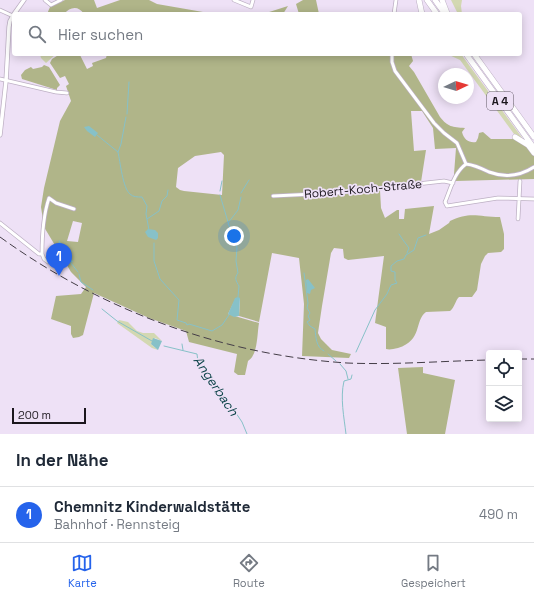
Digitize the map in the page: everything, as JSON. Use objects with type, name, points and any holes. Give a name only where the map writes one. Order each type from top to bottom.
[{"type":"highway","points":[[419,0],[422,12]]},
{"type":"highway","points":[[427,0],[436,12]]},
{"type":"highway","points":[[435,0],[444,12]]},
{"type":"highway","points":[[442,0],[445,12]]},
{"type":"highway","name":"A 4","points":[[467,56],[534,148]]},
{"type":"highway","name":"A 4","points":[[475,56],[534,137]]},
{"type":"highway","points":[[514,137],[528,145],[534,153]]},
{"type":"street","points":[[16,12],[24,0]]},
{"type":"street","points":[[44,0],[51,5],[61,0]]},
{"type":"street","points":[[234,0],[251,7],[253,0]]},
{"type":"street","points":[[394,12],[396,0]]},
{"type":"street","points":[[0,10],[12,14]]},
{"type":"street","points":[[0,135],[6,81],[9,27],[12,20]]},
{"type":"street","points":[[392,56],[395,71],[434,123],[457,143],[466,164]]},
{"type":"street","points":[[0,79],[56,92],[67,93]]},
{"type":"street","points":[[466,164],[478,166],[501,176],[511,176],[526,172],[534,167]]},
{"type":"street","points":[[466,164],[457,173],[445,202],[446,206],[489,199],[534,199]]},
{"type":"street","name":"Robert-Koch-Straße","points":[[273,196],[336,193],[444,181],[453,183]]},
{"type":"street","points":[[518,219],[520,181]]},
{"type":"street","points":[[48,262],[44,259],[42,254],[42,229],[45,210],[49,198],[56,203],[74,209]]},
{"type":"street","points":[[0,224],[38,254],[42,254]]},
{"type":"shaded area","points":[[65,0],[94,0],[97,8],[120,0],[149,0],[157,4],[203,12],[83,12],[77,8],[74,8],[66,12],[48,12],[50,7]]},
{"type":"shaded area","points":[[303,0],[316,0],[319,12],[298,12],[296,4]]},
{"type":"shaded area","points":[[451,0],[462,0],[462,12],[457,12]]},
{"type":"shaded area","points":[[288,6],[284,12],[269,12]]},
{"type":"shaded area","points":[[40,56],[54,56],[46,63]]},
{"type":"shaded area","points":[[57,56],[80,56],[87,69],[93,66],[92,63],[106,58],[106,56],[412,56],[413,61],[409,66],[445,123],[451,126],[465,128],[462,132],[463,135],[465,139],[471,142],[476,142],[479,133],[483,132],[491,139],[515,138],[520,140],[534,154],[534,179],[456,181],[454,174],[456,148],[435,149],[433,128],[422,111],[411,111],[414,151],[426,150],[421,182],[380,190],[381,208],[385,218],[399,210],[399,219],[404,219],[405,209],[434,206],[429,234],[439,230],[450,221],[463,216],[475,215],[500,217],[504,234],[504,249],[501,252],[488,253],[485,256],[481,264],[477,290],[472,297],[459,297],[450,311],[426,312],[420,320],[415,335],[406,345],[398,348],[386,349],[386,327],[375,323],[384,256],[348,260],[344,258],[343,249],[334,248],[331,253],[318,333],[321,339],[332,350],[351,354],[349,358],[302,356],[304,304],[299,258],[272,253],[259,322],[239,316],[240,298],[235,300],[228,314],[259,323],[254,354],[248,361],[245,375],[238,375],[234,372],[237,354],[189,342],[186,331],[149,318],[94,293],[83,335],[73,338],[71,334],[71,326],[51,319],[56,296],[81,294],[86,287],[71,272],[44,227],[41,207],[60,121],[71,101],[66,86],[69,84],[65,76],[60,78],[50,63],[52,59]],"holes":[[[221,152],[224,155],[222,195],[184,191],[176,187],[178,168],[195,156]],[[73,221],[82,223],[78,242],[67,241]]]},
{"type":"shaded area","points":[[451,56],[462,56],[471,68],[466,68],[460,60]]},
{"type":"shaded area","points":[[44,65],[49,67],[60,85],[57,90],[22,79],[21,75],[25,70],[31,67],[33,69],[42,67]]},
{"type":"shaded area","points":[[474,72],[523,139],[514,134],[474,79]]},
{"type":"shaded area","points":[[89,126],[98,133],[95,137],[84,127]]},
{"type":"shaded area","points":[[148,229],[155,230],[158,233],[158,238],[156,240],[148,237],[145,232]]},
{"type":"shaded area","points":[[59,240],[69,251],[73,262],[66,262],[66,257],[62,254],[62,250],[58,245]]},
{"type":"shaded area","points":[[308,279],[315,288],[311,290],[310,294],[307,293],[306,280]]},
{"type":"shaded area","points":[[235,298],[240,298],[239,316],[234,317],[228,314]]},
{"type":"shaded area","points":[[119,320],[128,322],[137,331],[143,333],[154,333],[162,341],[155,338],[151,344],[158,350],[152,348],[117,323]]},
{"type":"shaded area","points":[[153,338],[162,341],[158,350],[151,344]]},
{"type":"shaded area","points":[[423,367],[423,373],[455,380],[445,434],[407,434],[398,368]]},
{"type":"waterway","points":[[127,114],[129,82]]},
{"type":"waterway","points":[[118,152],[126,117]]},
{"type":"waterway","name":"Angerbach","points":[[97,135],[118,152],[125,187],[132,196],[142,197],[147,206],[146,214],[149,230]]},
{"type":"waterway","points":[[241,193],[249,180]]},
{"type":"waterway","points":[[220,191],[222,181]]},
{"type":"waterway","points":[[147,219],[159,211],[162,201],[167,196],[168,190]]},
{"type":"waterway","points":[[220,195],[228,222]]},
{"type":"waterway","points":[[238,297],[239,286],[236,281],[238,273],[236,261],[237,247],[228,223],[238,210],[241,197]]},
{"type":"waterway","points":[[399,234],[409,248],[407,253]]},
{"type":"waterway","points":[[356,352],[375,310],[387,294],[391,285],[397,283],[395,280],[395,272],[391,271],[391,266],[397,261],[404,259],[406,255],[414,250],[418,238],[426,235]]},
{"type":"waterway","name":"Angerbach","points":[[154,243],[154,261],[160,279],[179,300],[177,320],[186,323],[187,325],[189,324],[212,331],[222,325],[229,315]]},
{"type":"waterway","points":[[71,263],[78,272]]},
{"type":"waterway","points":[[304,273],[308,303],[307,308],[310,313],[308,316],[310,320],[307,322],[315,329],[318,345],[324,351]]},
{"type":"waterway","points":[[79,274],[81,282],[93,290]]},
{"type":"waterway","points":[[102,309],[117,321],[152,341]]},
{"type":"waterway","name":"Angerbach","points":[[182,344],[183,350]]},
{"type":"waterway","name":"Angerbach","points":[[164,346],[197,354],[198,362],[205,367],[242,422],[247,434]]},
{"type":"waterway","points":[[328,354],[336,361]]},
{"type":"waterway","points":[[340,364],[346,371],[348,379]]},
{"type":"waterway","points":[[346,434],[342,394],[344,381],[351,379],[352,375]]},
{"type":"railway","points":[[0,237],[39,263],[79,286],[121,307],[164,324],[209,339],[254,350],[300,358],[347,363],[486,360]]},
{"type":"railway","points":[[522,359],[534,359]]},
{"type":"place","name":"Chemnitz Kinderwaldstätte","points":[[59,276]]}]
